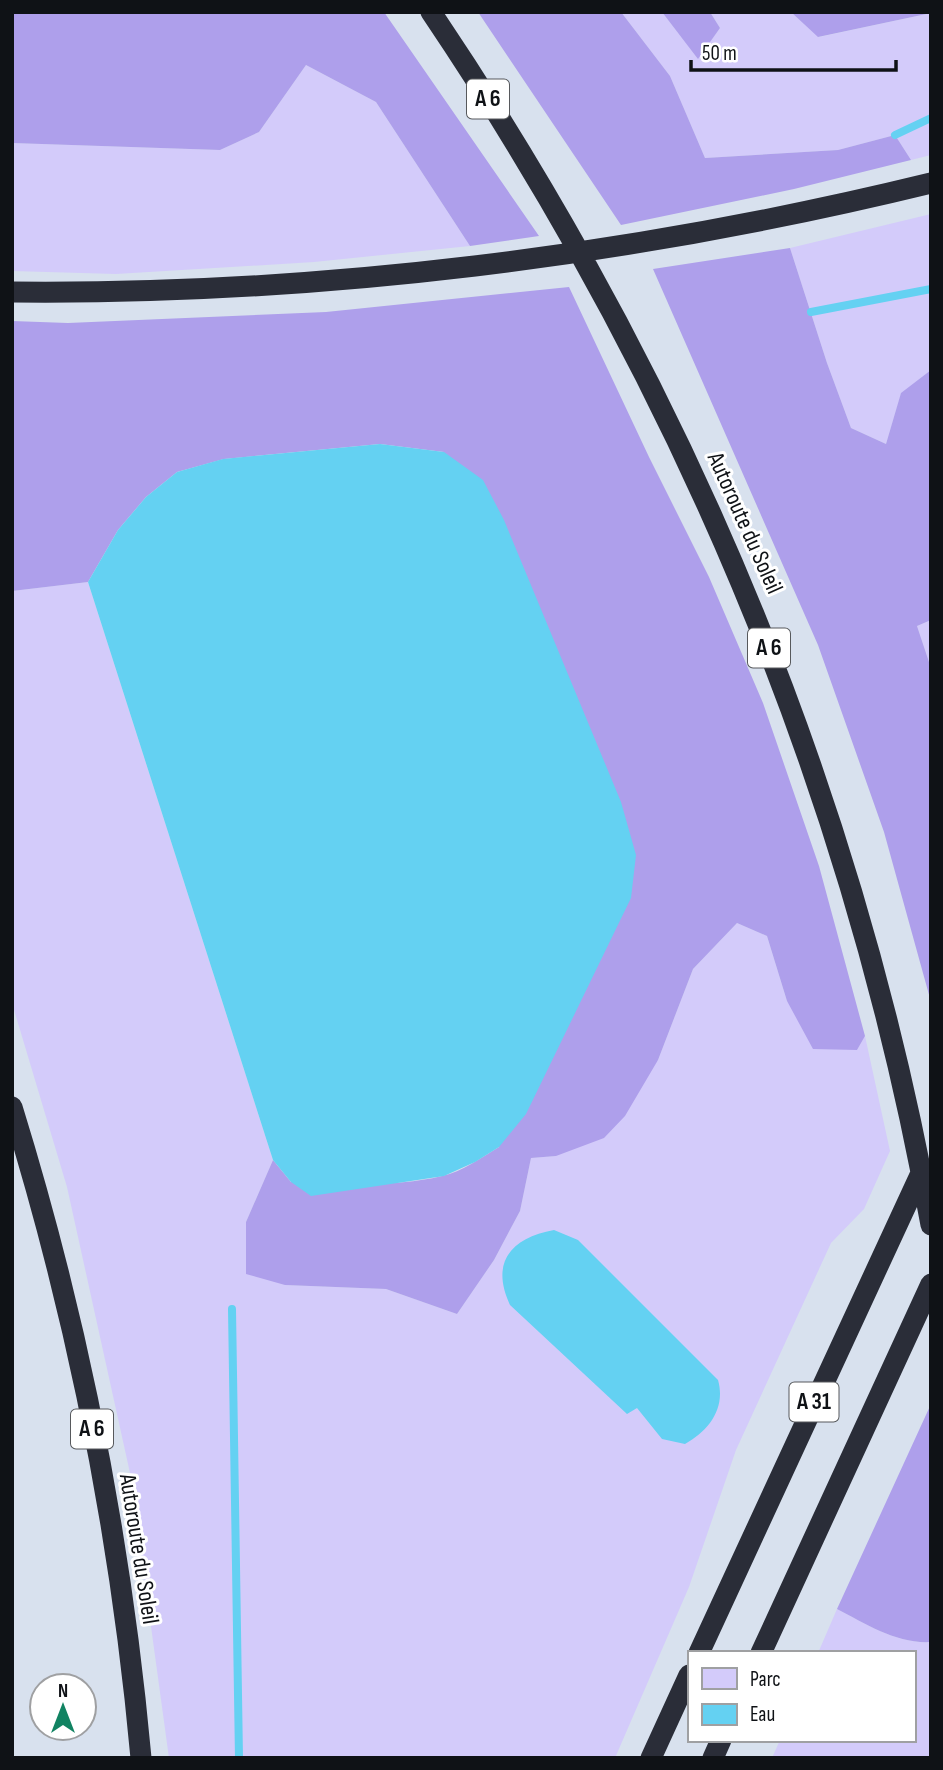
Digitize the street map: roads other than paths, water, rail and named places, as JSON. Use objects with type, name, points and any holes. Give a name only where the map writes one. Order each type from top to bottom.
[{"type":"highway","name":"Autoroute du Soleil","points":[[431,12],[543,188],[615,316],[693,470],[778,669],[826,808],[882,998],[931,1225]]},
{"type":"highway","points":[[12,292],[226,288],[438,269],[702,232],[931,183]]},
{"type":"highway","name":"Autoroute du Soleil","points":[[12,1107],[50,1240],[93,1433],[120,1587],[141,1758]]},
{"type":"highway","name":"A 31","points":[[700,1651],[931,1153]]},
{"type":"highway","name":"A 31","points":[[762,1651],[931,1284]]},
{"type":"highway","points":[[651,1758],[688,1677]]},
{"type":"highway","points":[[713,1758],[720,1742]]},
{"type":"water","points":[[380,444],[444,452],[483,480],[504,520],[621,802],[636,855],[631,898],[526,1114],[499,1147],[444,1176],[311,1196],[291,1182],[273,1160],[88,582],[118,530],[146,497],[177,472],[223,459]]},
{"type":"water","points":[[554,1230],[578,1240],[718,1380],[720,1400],[714,1418],[694,1439],[685,1444],[662,1439],[637,1408],[627,1414],[510,1305],[502,1276],[508,1254],[526,1239]]},
{"type":"waterway","points":[[895,135],[931,118]]},
{"type":"waterway","points":[[811,312],[931,289]]},
{"type":"waterway","points":[[232,1309],[239,1758]]}]
